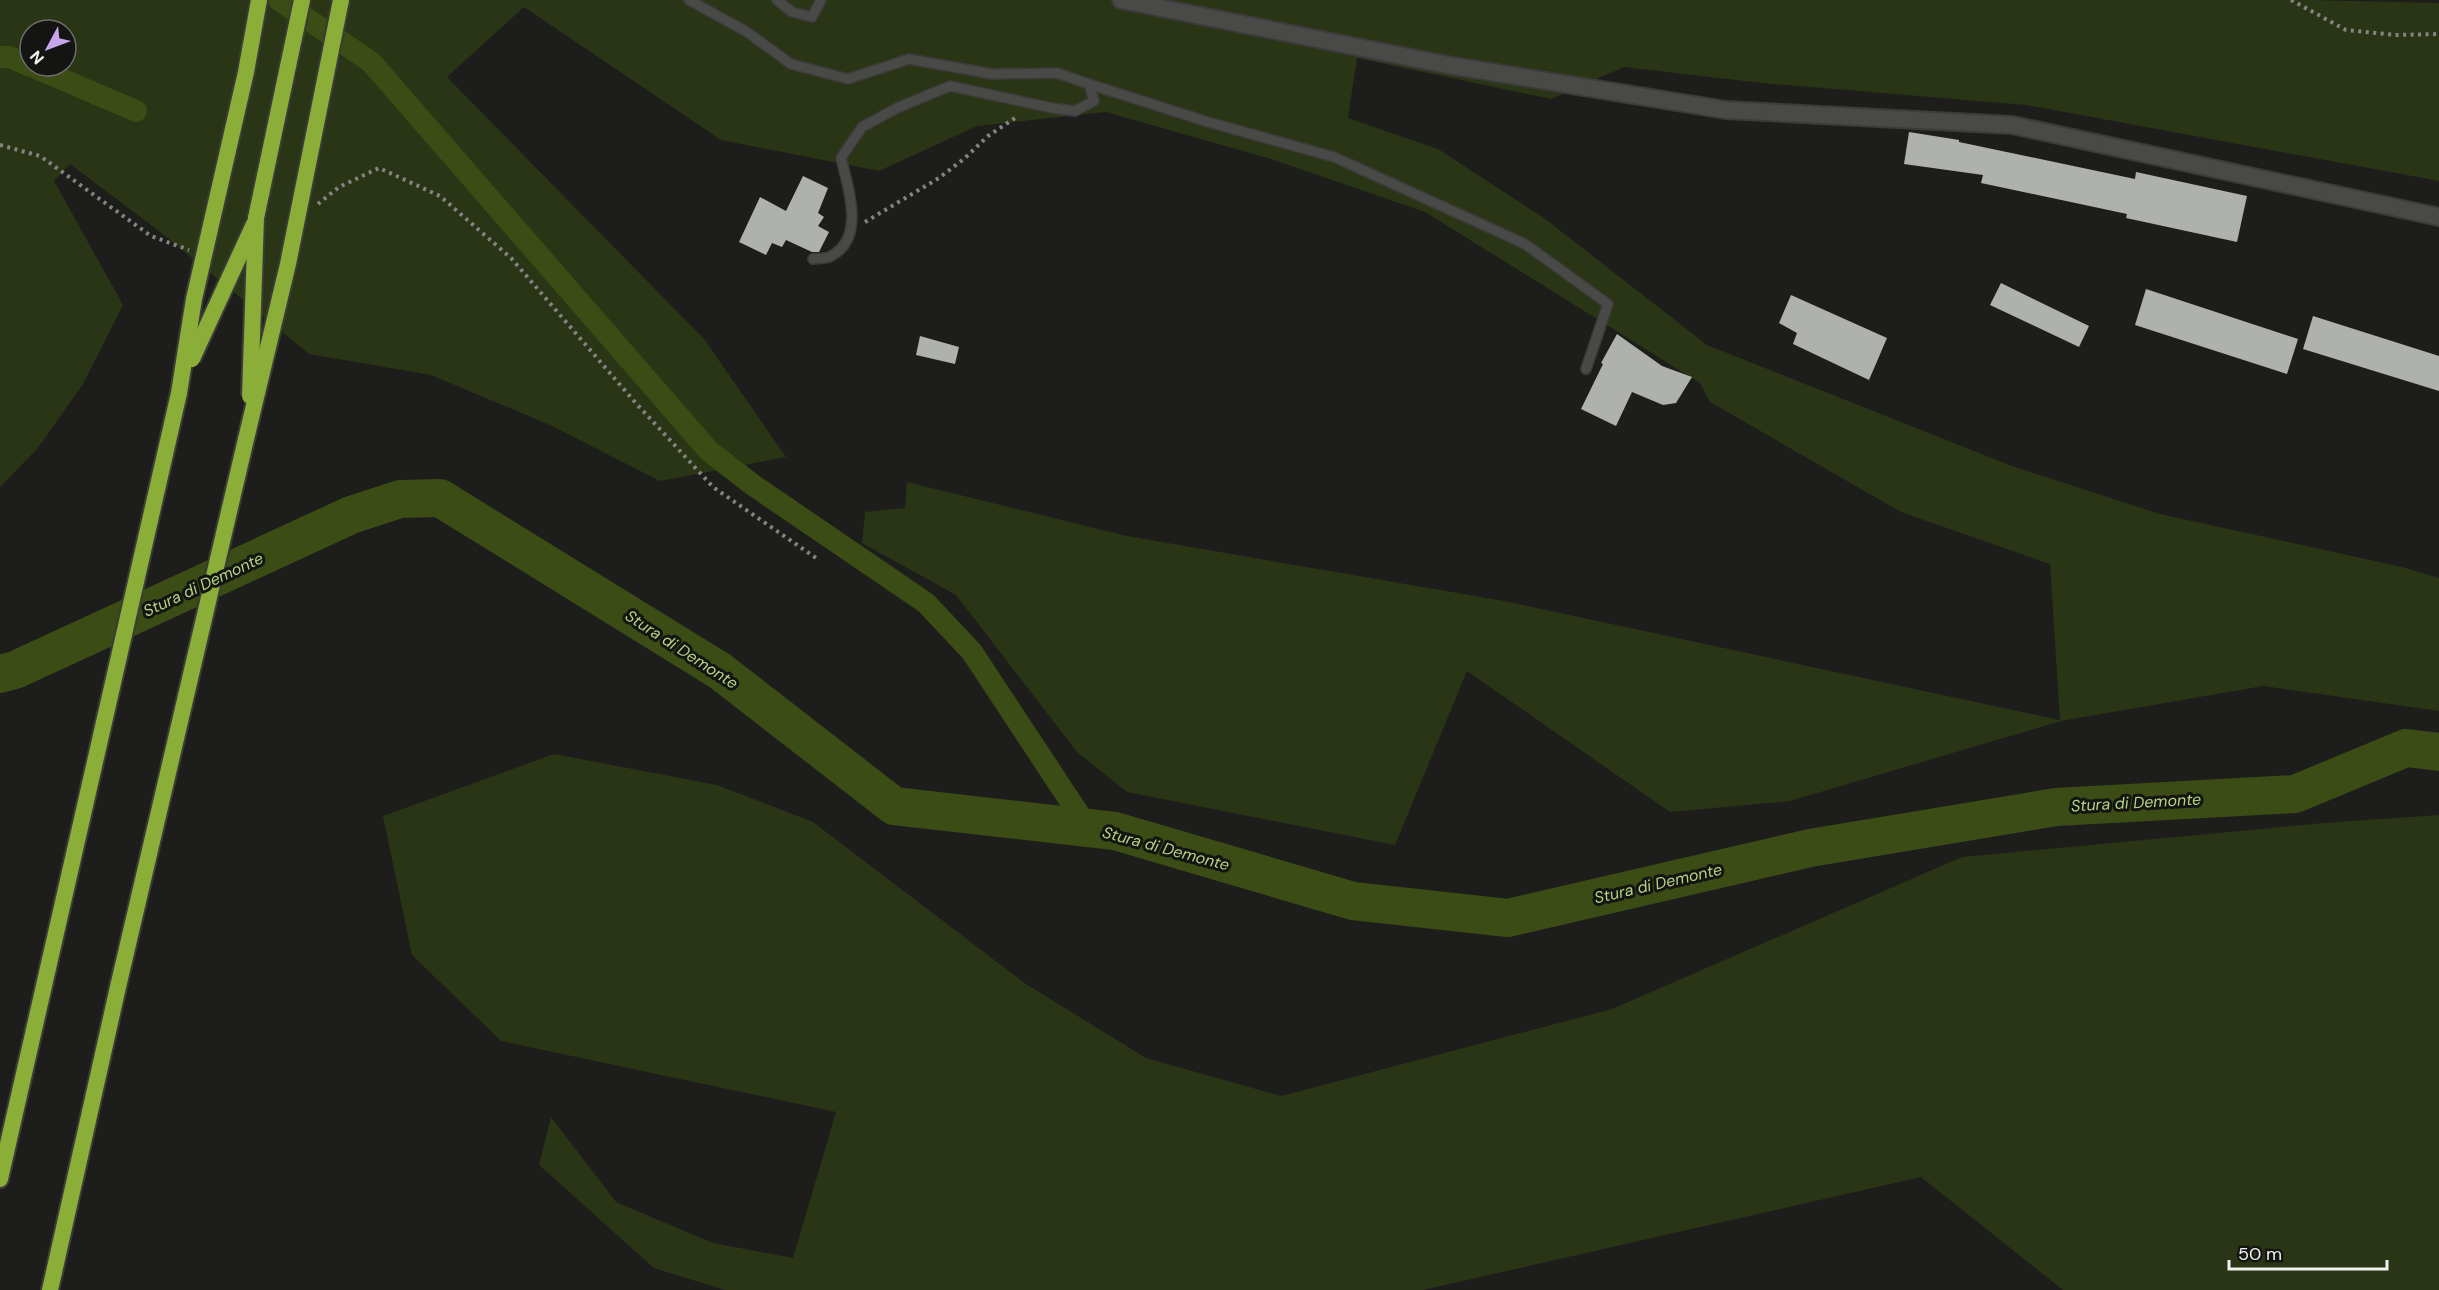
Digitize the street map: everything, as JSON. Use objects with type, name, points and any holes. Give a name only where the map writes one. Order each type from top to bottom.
[{"type":"highway","points":[[0,1179],[178,393],[194,299],[246,72],[259,0]]},
{"type":"highway","points":[[246,439],[250,397],[256,218],[302,0]]},
{"type":"highway","points":[[50,1290],[118,987],[288,264],[341,0]]},
{"type":"highway","points":[[178,393],[201,336],[256,218]]},
{"type":"street","points":[[1121,0],[1448,65],[1726,110],[2012,125],[2439,217]]},
{"type":"lane","points":[[689,0],[747,32],[791,64],[848,79],[909,59],[992,74],[1058,73],[1208,122],[1334,157],[1525,244],[1608,304],[1586,369]]},
{"type":"lane","points":[[777,0],[792,12],[812,17],[821,0]]},
{"type":"lane","points":[[813,258],[830,257],[841,248],[852,231],[851,199],[841,158],[862,127],[897,108],[950,86],[1075,111],[1094,101],[1089,84]]},
{"type":"path","points":[[2291,0],[2346,30],[2395,35],[2439,34]]},
{"type":"path","points":[[852,231],[939,178],[988,136],[1040,105]]},
{"type":"path","points":[[0,145],[40,156],[151,236],[192,251]]},
{"type":"path","points":[[312,208],[339,187],[379,168],[440,196],[512,258],[634,401],[713,486],[819,560]]},
{"type":"green space","points":[[0,0],[2310,0],[2439,3],[2439,181],[2026,105],[1762,83],[1624,67],[1551,99],[1357,58],[1348,118],[1438,149],[1544,218],[1707,345],[2012,466],[2160,514],[2402,567],[2439,578],[2439,711],[2263,686],[2061,721],[1790,801],[1670,812],[1467,671],[1395,845],[1127,792],[1077,752],[956,595],[862,543],[865,512],[905,508],[907,482],[1127,536],[1504,601],[2060,720],[2050,564],[1901,512],[1710,402],[1700,383],[1425,212],[1271,159],[1106,112],[977,126],[879,171],[721,140],[524,7],[447,77],[704,339],[786,457],[660,481],[550,425],[431,375],[309,354],[164,235],[70,164],[54,181],[123,305],[83,384],[37,449],[0,487]]},
{"type":"green space","points":[[554,754],[717,785],[813,822],[1026,984],[1146,1058],[1281,1096],[1612,1009],[1962,857],[2324,823],[2439,815],[2439,1290],[2063,1290],[1921,1177],[1423,1290],[725,1290],[654,1268],[539,1165],[551,1117],[616,1202],[713,1243],[793,1258],[836,1112],[501,1041],[412,955],[383,816]]},
{"type":"building","points":[[1909,132],[1959,140],[1959,142],[2135,179],[2136,172],[2247,196],[2237,242],[2126,218],[2127,214],[1981,183],[1983,175],[1904,164]]},
{"type":"building","points":[[803,176],[828,188],[818,213],[824,217],[818,226],[829,232],[819,252],[812,252],[786,240],[782,247],[772,243],[766,255],[739,242],[760,197],[786,211]]},
{"type":"building","points":[[2001,283],[2089,326],[2079,347],[1990,305]]},
{"type":"building","points":[[2146,289],[2298,339],[2287,374],[2135,325]]},
{"type":"building","points":[[1791,295],[1887,338],[1869,380],[1793,344],[1797,333],[1779,323]]},
{"type":"building","points":[[2313,316],[2439,356],[2439,391],[2303,349]]},
{"type":"building","points":[[1617,334],[1662,366],[1692,377],[1676,403],[1663,405],[1632,392],[1616,426],[1581,409],[1603,364],[1601,363]]},
{"type":"building","points":[[920,336],[959,347],[955,364],[916,355]]},
{"type":"waterway","points":[[279,0],[371,62],[709,451],[753,485],[926,603],[972,652],[1088,828]]},
{"type":"waterway","points":[[0,57],[10,57],[18,61]]},
{"type":"waterway","points":[[59,78],[136,111]]},
{"type":"waterway","name":"Stura di Demonte","points":[[0,674],[15,670],[351,515],[400,499],[440,498],[720,671],[894,806],[1115,831],[1353,901],[1508,918],[1810,848],[2056,807],[2295,794],[2406,748],[2439,752]]}]
